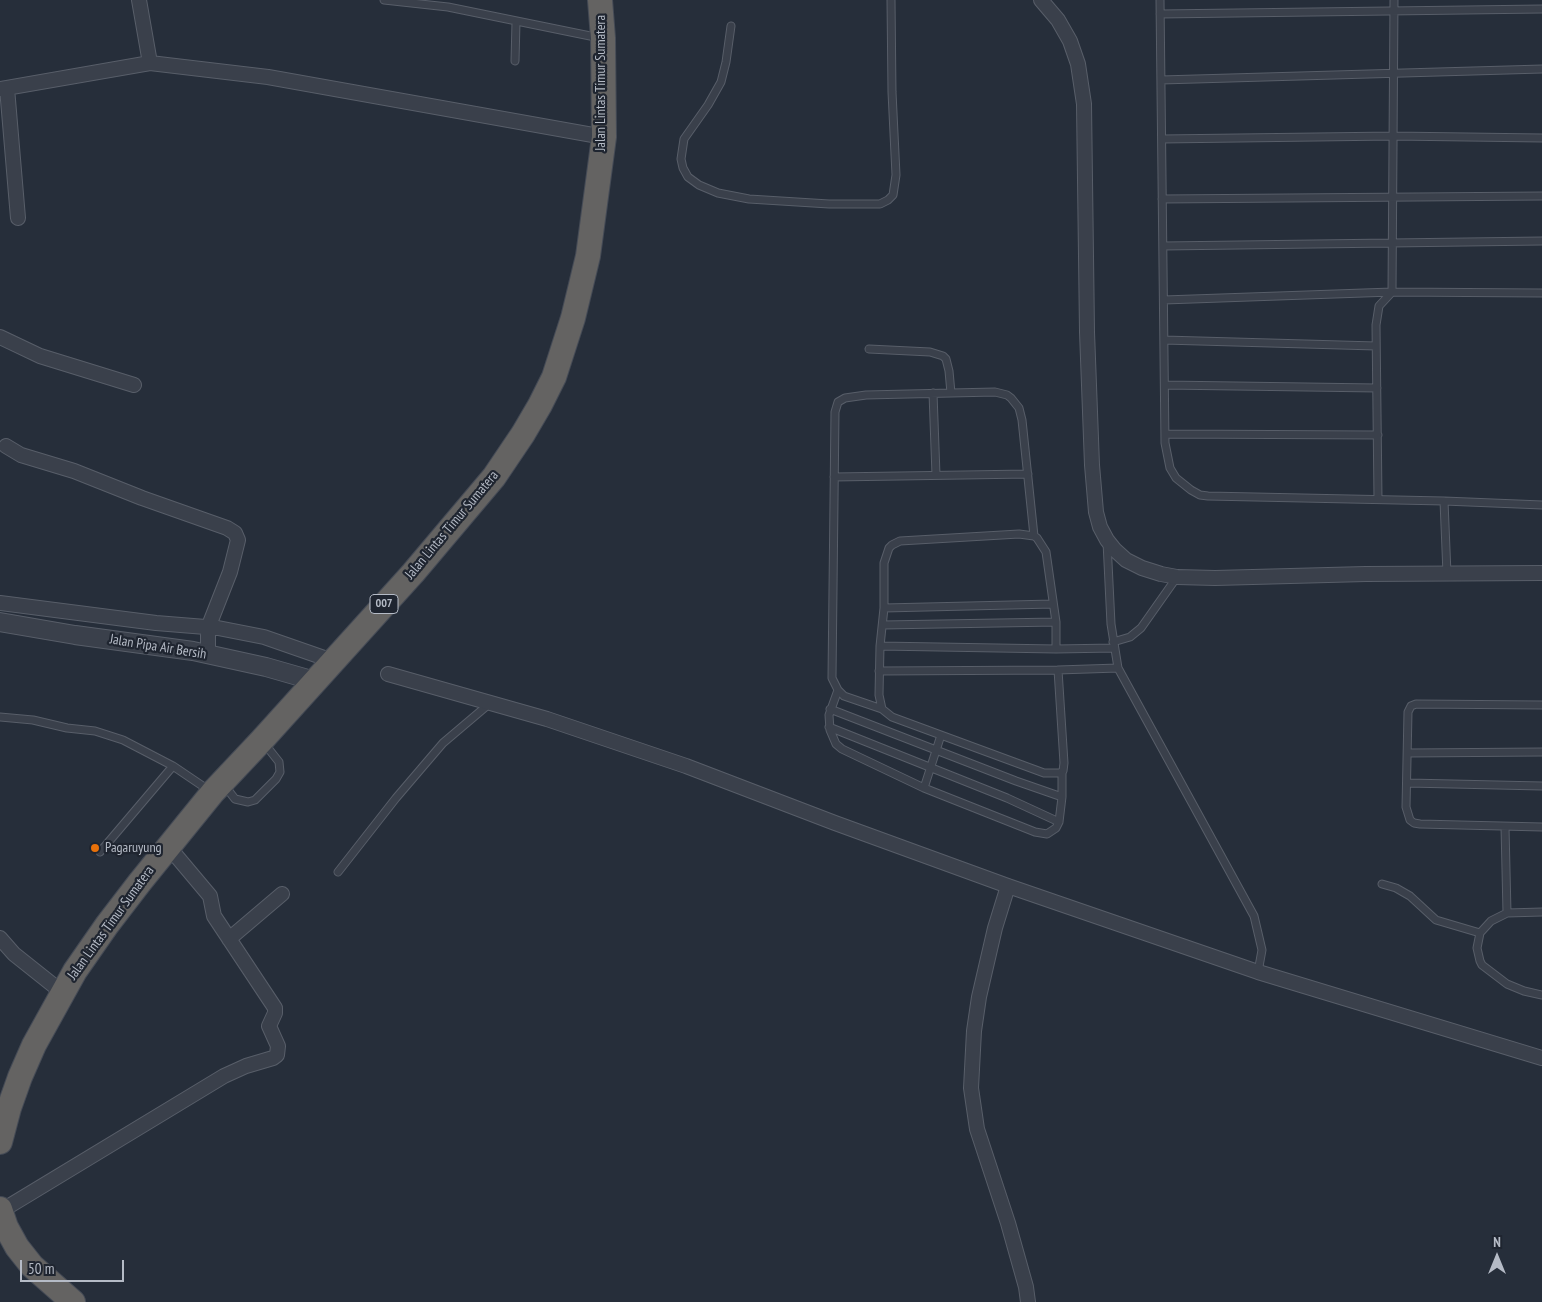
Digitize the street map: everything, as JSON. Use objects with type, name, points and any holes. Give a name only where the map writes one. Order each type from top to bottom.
[{"type":"highway","name":"Jalan Lintas Timur Sumatera","points":[[0,1142],[20,1077],[34,1045],[75,971],[107,925],[168,846],[218,787],[413,573],[494,477],[540,405],[554,377],[573,318],[586,264],[604,137],[603,38],[600,0]]},
{"type":"highway","points":[[2,1219],[17,1247],[32,1266],[73,1302]]},
{"type":"street","points":[[139,0],[150,63]]},
{"type":"street","points":[[1041,0],[1058,20],[1070,41],[1078,64],[1084,104],[1089,418],[1096,512],[1100,527],[1107,540],[1120,555],[1134,564],[1161,574],[1177,577],[1542,573]]},
{"type":"street","points":[[18,218],[4,88],[150,63],[268,77],[604,137]]},
{"type":"street","points":[[0,338],[40,356],[134,385]]},
{"type":"street","points":[[6,446],[21,455],[74,471],[142,498],[227,528],[235,533],[238,540],[230,572],[208,628],[208,654]]},
{"type":"street","points":[[0,603],[136,621],[208,628],[264,637],[333,661]]},
{"type":"street","name":"Jalan Pipa Air Bersih","points":[[0,622],[208,654],[266,667],[315,681]]},
{"type":"street","points":[[388,674],[547,719],[686,766],[1008,886],[1258,972],[1542,1058]]},
{"type":"street","points":[[2,1219],[224,1076],[255,1062],[276,1057],[278,1053],[278,1046],[269,1026],[275,1014],[275,1008],[214,916],[210,896],[168,846]]},
{"type":"street","points":[[1008,886],[994,928],[980,990],[974,1031],[971,1088],[977,1129],[1021,1267],[1028,1302]]},
{"type":"street","points":[[229,939],[282,894]]},
{"type":"street","points":[[0,938],[14,954],[63,993]]},
{"type":"lane","points":[[384,0],[448,7],[603,38]]},
{"type":"lane","points":[[731,26],[721,82],[708,105],[684,139],[682,159],[683,168],[688,177],[699,185],[718,193],[748,199],[829,204],[880,204],[893,195],[896,175],[892,92],[891,0]]},
{"type":"lane","points":[[1160,0],[1165,443],[1170,468],[1176,478],[1184,486],[1208,496],[1444,500],[1542,505]]},
{"type":"lane","points":[[1378,499],[1377,312],[1382,302],[1392,292],[1394,0]]},
{"type":"lane","points":[[1160,14],[1542,10]]},
{"type":"lane","points":[[515,61],[516,22]]},
{"type":"lane","points":[[1161,80],[1542,70]]},
{"type":"lane","points":[[1162,139],[1393,136],[1542,138]]},
{"type":"lane","points":[[1162,199],[1393,199],[1542,196]]},
{"type":"lane","points":[[1163,246],[1542,241]]},
{"type":"lane","points":[[1164,300],[1392,292],[1542,293]]},
{"type":"lane","points":[[1164,340],[1376,346]]},
{"type":"lane","points":[[869,349],[930,352],[942,356],[948,364],[951,393]]},
{"type":"lane","points":[[1165,385],[1377,388]]},
{"type":"lane","points":[[1034,536],[1021,414],[1011,398],[995,392],[932,393],[866,395],[845,398],[838,402],[834,412],[832,673],[838,690],[844,696],[882,709],[892,717],[1044,773],[1058,774],[1062,772]]},
{"type":"lane","points":[[932,393],[936,476]]},
{"type":"lane","points":[[1165,434],[1378,435]]},
{"type":"lane","points":[[834,477],[1028,474]]},
{"type":"lane","points":[[1444,500],[1447,574]]},
{"type":"lane","points":[[882,709],[879,695],[879,671],[884,608],[884,562],[889,548],[900,541],[1019,534],[1034,536],[1046,552],[1056,622],[1056,649]]},
{"type":"lane","points":[[1107,540],[1109,605],[1113,645],[1118,668],[1254,916],[1262,950],[1258,972]]},
{"type":"lane","points":[[880,646],[1056,649],[1113,645],[1130,637],[1141,628],[1177,577]]},
{"type":"lane","points":[[884,608],[1054,604]]},
{"type":"lane","points":[[883,625],[1056,622]]},
{"type":"lane","points":[[879,671],[1118,668]]},
{"type":"lane","points":[[838,690],[830,709],[829,727],[836,744],[842,749],[924,788],[1039,834],[1051,832],[1059,822],[1062,797],[1063,738],[1058,670]]},
{"type":"lane","points":[[338,872],[396,798],[443,743],[489,704]]},
{"type":"lane","points":[[1542,705],[1412,705],[1408,712],[1406,807],[1409,817],[1414,823],[1431,826],[1542,827]]},
{"type":"lane","points":[[830,709],[1062,797]]},
{"type":"lane","points":[[0,717],[32,720],[68,728],[95,731],[123,740],[230,793],[235,799],[248,802],[255,800],[276,779],[280,772],[279,762],[262,740]]},
{"type":"lane","points":[[829,727],[1007,798],[1059,822]]},
{"type":"lane","points":[[924,788],[941,735]]},
{"type":"lane","points":[[1408,753],[1542,752]]},
{"type":"lane","points":[[100,852],[173,766]]},
{"type":"lane","points":[[1408,783],[1542,786]]},
{"type":"lane","points":[[1506,827],[1507,913]]},
{"type":"lane","points":[[1382,884],[1396,888],[1410,896],[1436,920],[1480,933]]},
{"type":"lane","points":[[1542,912],[1507,913],[1491,921],[1480,933],[1476,948],[1482,965],[1507,984],[1524,991],[1542,995]]},
{"type":"place","name":"Pagaruyung","points":[[95,848]]}]
